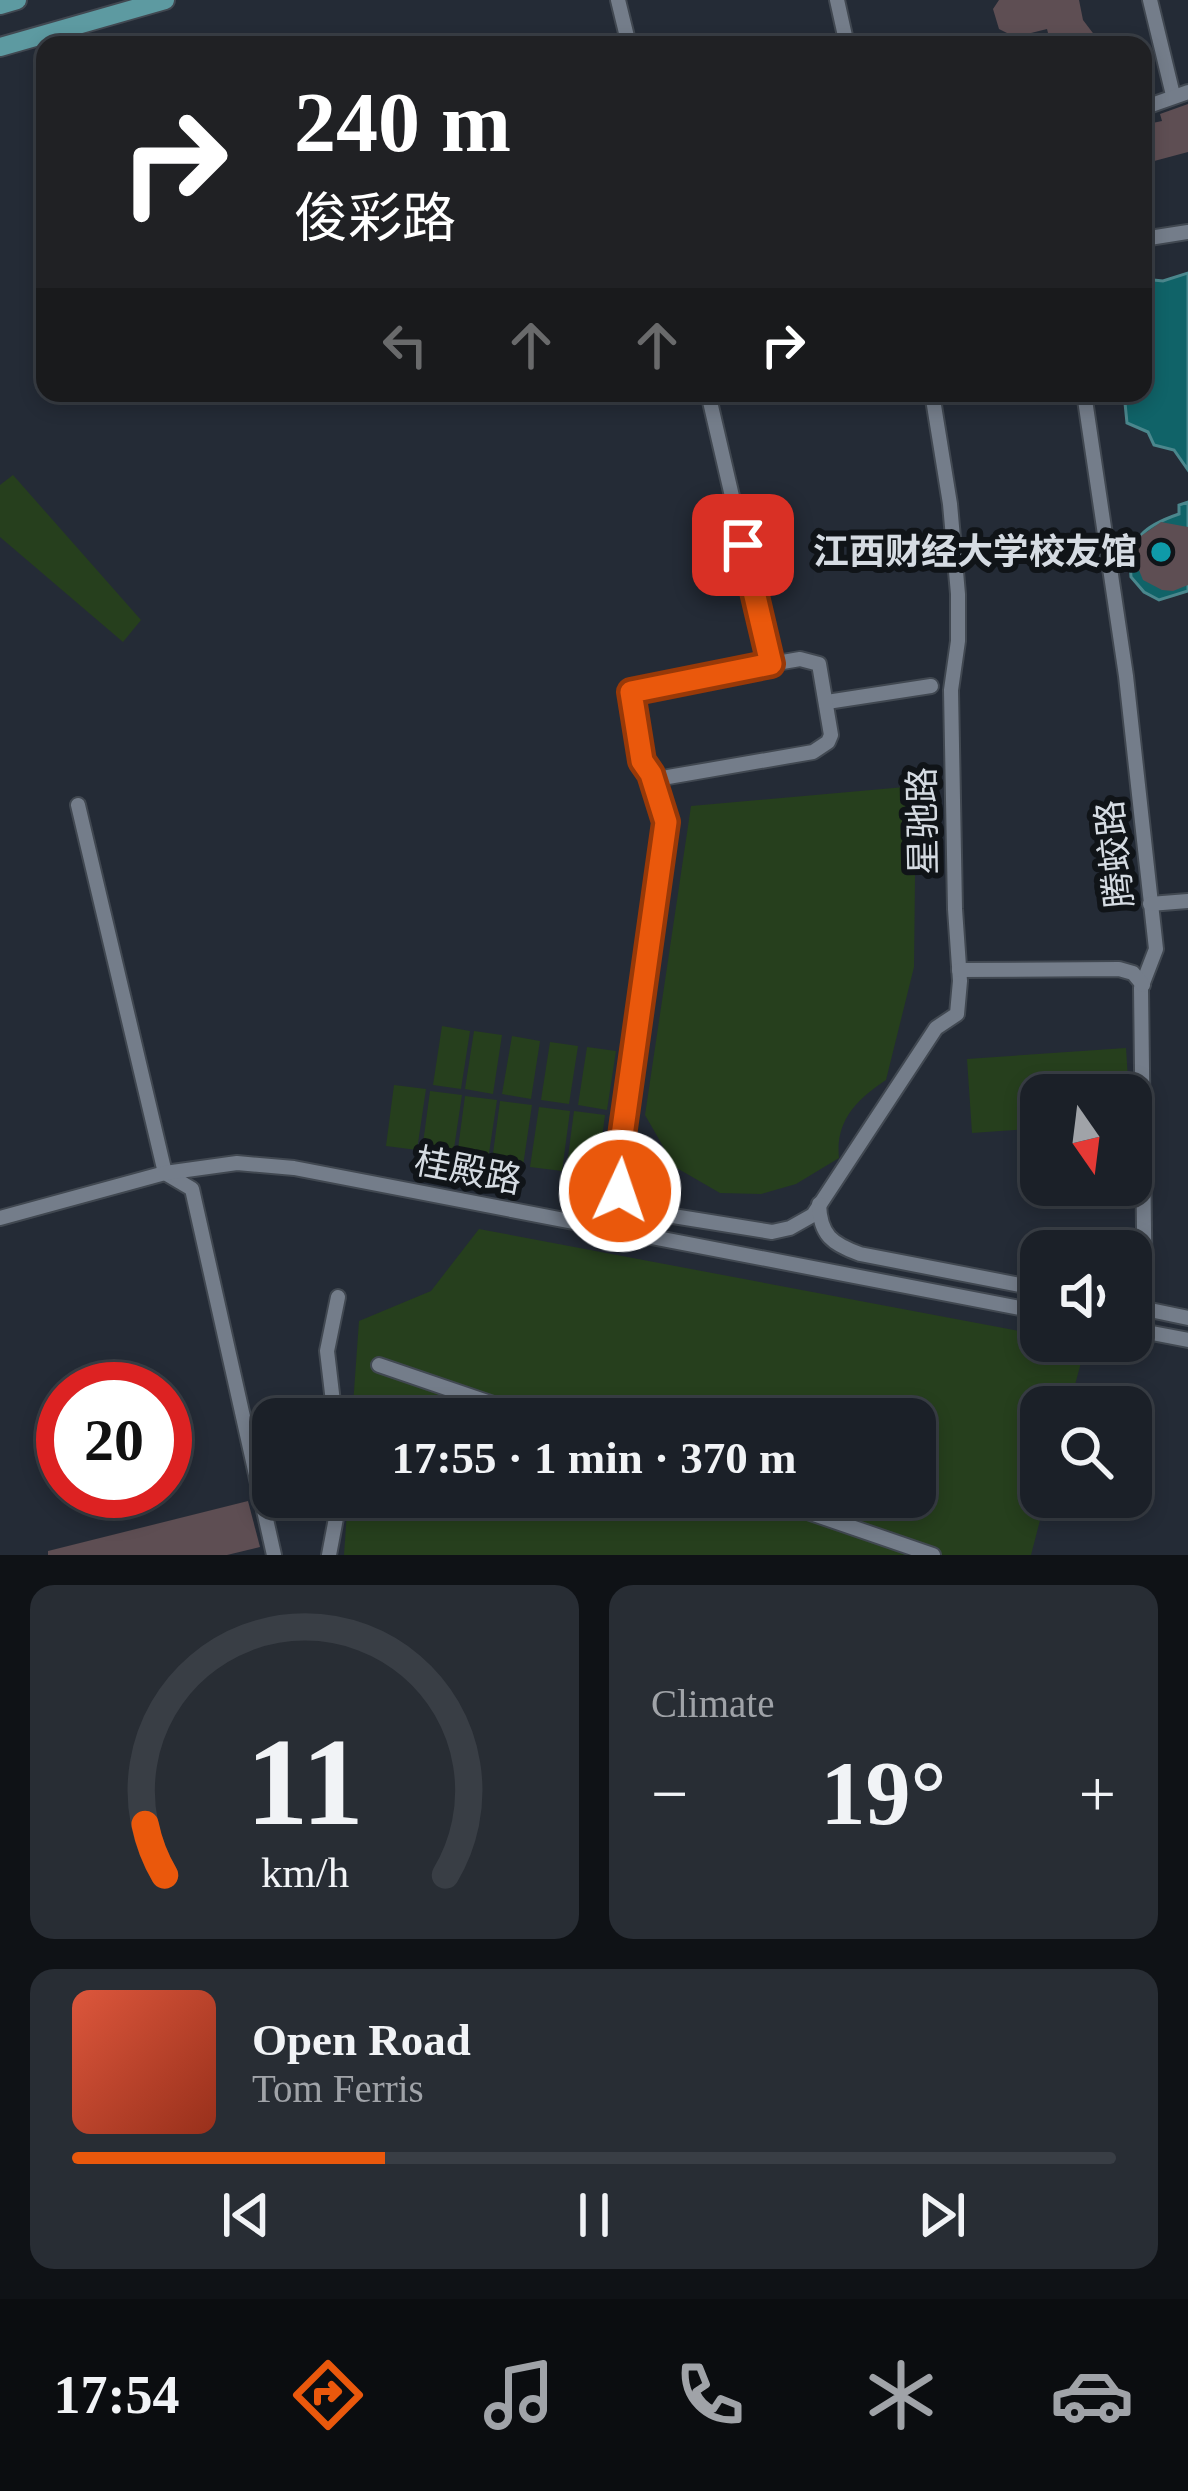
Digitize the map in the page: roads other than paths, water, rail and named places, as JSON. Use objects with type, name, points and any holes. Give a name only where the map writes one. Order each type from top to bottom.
[{"type":"main road","points":[[0,5],[17,0]]},
{"type":"main road","points":[[39,36],[165,0]]},
{"type":"main road","points":[[0,47],[36,37]]},
{"type":"street","points":[[618,0],[627,36]]},
{"type":"street","points":[[837,0],[846,36]]},
{"type":"street","points":[[1150,0],[1180,94]]},
{"type":"street","points":[[1152,238],[1188,232]]},
{"type":"street","points":[[710,402],[771,664]]},
{"type":"street","name":"星驰路","points":[[819,1204],[936,1028],[957,1014],[951,690],[958,594],[933,402]]},
{"type":"street","name":"腾蛟路","points":[[1085,402],[1126,676],[1156,949],[1143,985],[1139,1230]]},
{"type":"street","points":[[654,783],[813,752],[828,742],[831,735],[819,664],[800,659],[631,692],[642,761],[666,822],[620,1150],[620,1191],[627,1204],[642,1211],[772,1232],[802,1222],[819,1204]]},
{"type":"street","points":[[827,702],[932,686]]},
{"type":"street","points":[[77,805],[165,1173],[192,1190],[274,1555]]},
{"type":"street","points":[[1150,904],[1188,901]]},
{"type":"street","points":[[959,970],[1119,969],[1133,973],[1143,985]]},
{"type":"street","name":"桂殿路","points":[[0,1218],[165,1173],[237,1163],[294,1168],[1020,1308]]},
{"type":"street","points":[[819,1204],[819,1221],[838,1246],[1020,1285]]},
{"type":"street","points":[[332,1398],[327,1352],[338,1297]]},
{"type":"street","points":[[1152,1310],[1188,1318]]},
{"type":"street","points":[[1152,1333],[1188,1340]]},
{"type":"street","points":[[379,1365],[476,1398]]},
{"type":"street","points":[[329,1555],[336,1518]]},
{"type":"street","points":[[825,1518],[933,1555]]},
{"type":"place","name":"江西财经大学校友馆","points":[[1161,552]]}]
